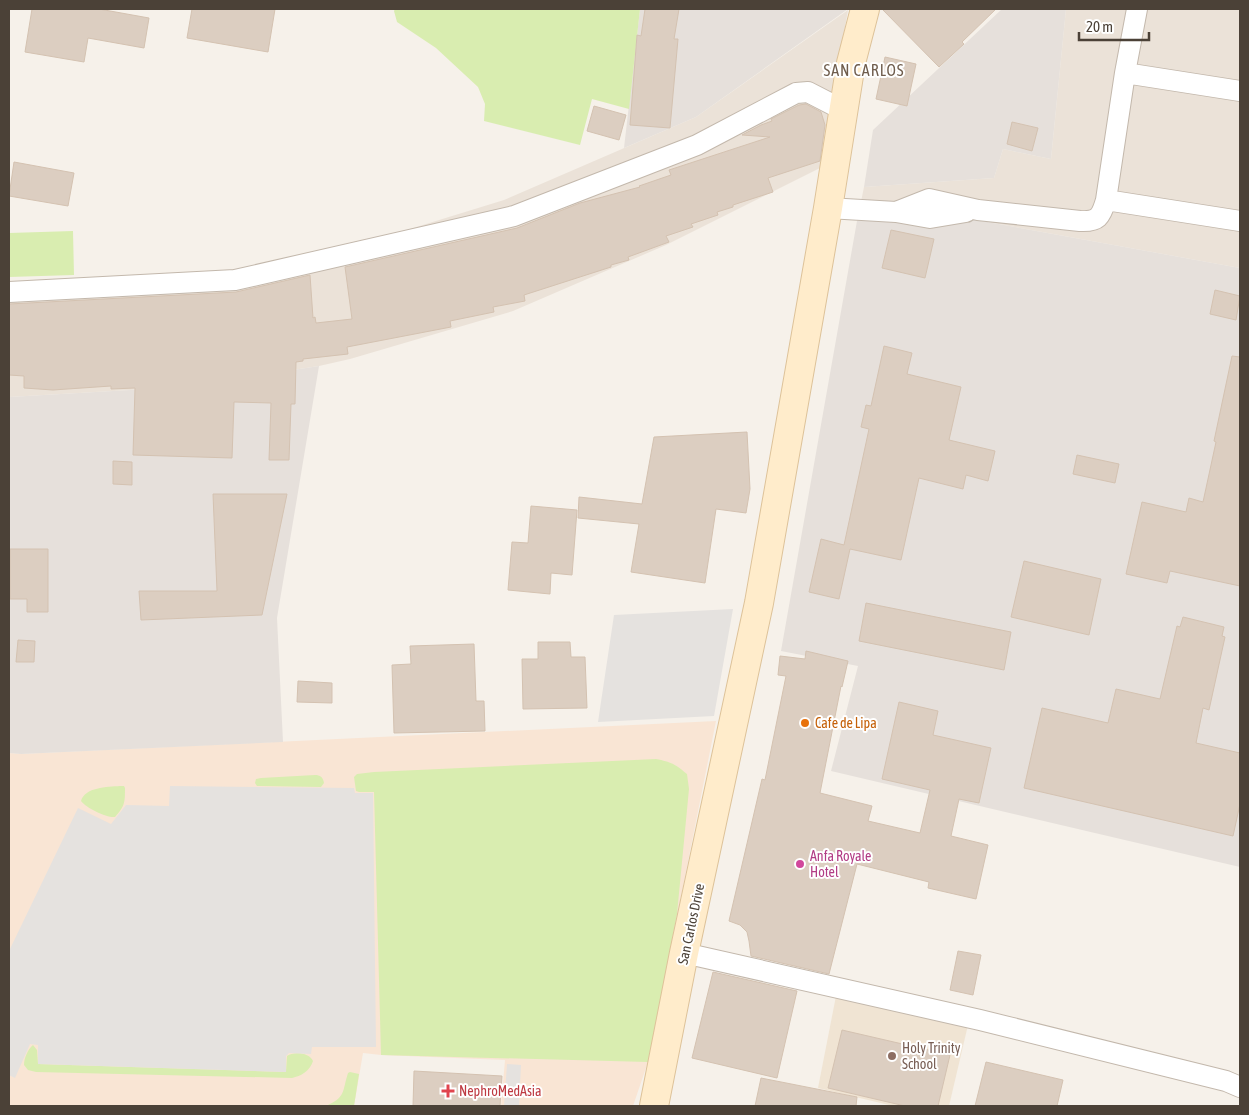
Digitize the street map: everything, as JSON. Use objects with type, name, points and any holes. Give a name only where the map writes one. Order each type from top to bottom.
[{"type":"street","points":[[828,208],[896,212],[930,218],[978,210],[1088,222],[1094,221],[1104,208],[1106,200],[1125,73],[1137,9]]},
{"type":"street","name":"San Carlos Drive","points":[[654,1106],[684,953],[759,603],[828,208],[843,110],[852,63],[868,14]]},
{"type":"street","points":[[1125,73],[1240,90]]},
{"type":"street","points":[[9,292],[234,280],[514,216],[697,145],[796,93],[808,92],[843,110]]},
{"type":"street","points":[[1106,200],[1240,220]]},
{"type":"street","points":[[684,953],[990,1022],[1226,1081],[1240,1087]]},
{"type":"shaded area","points":[[640,9],[848,9],[696,117],[624,148]]},
{"type":"shaded area","points":[[1002,9],[1066,9],[1051,159],[1003,149],[994,178],[864,187],[873,130]]},
{"type":"shaded area","points":[[1066,9],[1240,9],[1240,268],[949,215],[857,221],[864,187],[994,178],[1003,149],[1051,159]]},
{"type":"shaded area","points":[[848,10],[820,168],[666,245],[513,311],[350,359],[319,366],[182,387],[9,397],[9,287],[241,269],[371,241],[504,200],[696,117]]},
{"type":"shaded area","points":[[949,215],[1240,268],[1240,867],[831,771],[858,666],[781,651],[857,221]]},
{"type":"shaded area","points":[[319,366],[277,618],[283,742],[9,753],[9,397],[182,387]]},
{"type":"shaded area","points":[[733,609],[714,716],[598,722],[614,615]]},
{"type":"shaded area","points":[[716,721],[648,1062],[633,1106],[501,1106],[505,1060],[363,1053],[354,1106],[9,1106],[9,753],[21,754]]},
{"type":"shaded area","points":[[170,786],[354,788],[355,793],[373,793],[376,1047],[312,1047],[311,1054],[289,1053],[286,1056],[286,1072],[38,1064],[38,1045],[30,1044],[15,1078],[9,1075],[9,951],[78,808],[111,824],[126,805],[169,806]]},
{"type":"shaded area","name":"Holy Trinity School","points":[[836,996],[968,1025],[949,1106],[893,1106],[818,1088]]},
{"type":"shaded area","points":[[507,1064],[521,1065],[519,1106],[504,1106]]},
{"type":"green space","points":[[395,9],[640,9],[629,109],[592,99],[580,145],[484,121],[485,104],[478,87],[436,48],[397,22]]},
{"type":"green space","points":[[73,231],[74,275],[9,277],[9,233]]},
{"type":"green space","points":[[656,759],[673,764],[687,774],[689,789],[677,914],[648,1062],[381,1055],[374,792],[356,791],[354,777],[357,774],[374,772]]},
{"type":"green space","points":[[315,775],[323,779],[324,783],[321,787],[257,786],[255,783],[256,779],[261,778]]},
{"type":"green space","points":[[124,786],[123,807],[115,817],[97,812],[87,807],[81,801],[83,796],[92,790],[103,787]]},
{"type":"green space","points":[[33,1045],[37,1050],[38,1064],[286,1072],[287,1056],[290,1054],[298,1053],[309,1056],[313,1061],[310,1068],[299,1076],[292,1078],[36,1072],[28,1070],[24,1065],[29,1049]]},
{"type":"green space","points":[[350,1072],[359,1074],[354,1106],[326,1106],[340,1097]]},
{"type":"building","points":[[32,9],[99,9],[149,18],[144,48],[88,38],[84,62],[25,52]]},
{"type":"building","points":[[192,9],[275,9],[268,52],[187,38]]},
{"type":"building","points":[[645,9],[679,9],[674,39],[678,39],[670,128],[630,125],[637,35],[641,36]]},
{"type":"building","points":[[882,9],[996,9],[962,42],[964,44],[939,67]]},
{"type":"building","points":[[885,57],[916,64],[907,106],[876,99]]},
{"type":"building","points":[[806,104],[821,112],[825,125],[820,161],[768,178],[773,192],[733,205],[733,207],[717,212],[718,215],[691,224],[693,227],[666,236],[669,242],[628,257],[629,260],[524,295],[525,301],[493,307],[494,312],[450,321],[451,327],[347,347],[348,354],[303,359],[303,361],[296,362],[295,404],[291,404],[289,460],[269,460],[271,403],[234,402],[232,458],[133,455],[135,388],[111,389],[111,386],[53,390],[24,388],[24,376],[9,375],[9,304],[236,292],[310,275],[313,318],[315,317],[316,323],[352,319],[345,267],[517,228],[580,203],[640,187],[671,175],[669,170],[770,137],[742,135],[772,121],[771,119],[799,105]]},
{"type":"building","points":[[594,106],[626,115],[619,140],[587,131]]},
{"type":"building","points":[[1012,122],[1038,128],[1032,151],[1007,144]]},
{"type":"building","points":[[14,162],[74,173],[68,206],[9,196]]},
{"type":"building","points":[[891,230],[934,239],[925,278],[882,268]]},
{"type":"building","points":[[1215,290],[1240,296],[1236,320],[1210,314]]},
{"type":"building","points":[[884,346],[912,353],[907,374],[961,387],[949,440],[995,451],[988,481],[966,475],[963,489],[919,478],[901,560],[850,549],[839,599],[809,592],[821,539],[844,545],[869,429],[861,427],[866,405],[871,406]]},
{"type":"building","points":[[1232,356],[1240,357],[1240,586],[1170,571],[1167,583],[1126,574],[1142,502],[1186,512],[1189,498],[1203,502]]},
{"type":"building","points":[[747,432],[750,489],[746,513],[716,509],[705,583],[631,572],[639,524],[578,518],[579,497],[642,504],[654,437]]},
{"type":"building","points":[[1077,455],[1119,464],[1115,483],[1073,474]]},
{"type":"building","points":[[113,461],[132,462],[132,485],[113,484]]},
{"type":"building","points":[[213,494],[287,494],[262,615],[141,620],[139,591],[217,591]]},
{"type":"building","points":[[531,506],[577,510],[572,575],[551,573],[550,594],[508,590],[512,542],[528,543]]},
{"type":"building","points":[[10,549],[48,549],[48,612],[27,612],[27,599],[10,599]]},
{"type":"building","points":[[1024,561],[1101,579],[1089,635],[1011,617]]},
{"type":"building","points":[[866,603],[1011,632],[1004,670],[859,641]]},
{"type":"building","points":[[1183,617],[1224,627],[1222,636],[1225,637],[1209,710],[1203,708],[1196,743],[1240,753],[1240,804],[1233,836],[1024,788],[1042,708],[1108,723],[1116,689],[1160,699],[1177,626],[1180,627]]},
{"type":"building","points":[[18,640],[35,641],[34,662],[16,662]]},
{"type":"building","points":[[538,642],[570,642],[571,657],[585,657],[587,708],[523,709],[522,659],[538,659]]},
{"type":"building","points":[[474,644],[476,701],[484,701],[485,731],[394,733],[392,665],[411,664],[410,646]]},
{"type":"building","points":[[806,651],[848,661],[841,686],[820,793],[872,806],[868,821],[920,833],[930,790],[882,779],[899,702],[938,711],[933,735],[991,748],[979,803],[959,799],[951,836],[988,845],[976,899],[928,888],[929,882],[857,864],[829,974],[751,956],[747,932],[740,925],[729,921],[762,779],[765,780],[786,676],[778,675],[780,656],[805,659]]},
{"type":"building","points":[[298,681],[332,683],[332,703],[297,702]]},
{"type":"building","points":[[958,951],[981,955],[973,995],[950,990]]},
{"type":"building","points":[[713,972],[797,991],[777,1078],[692,1058]]},
{"type":"building","points":[[842,1030],[950,1055],[938,1106],[905,1106],[828,1088]]},
{"type":"building","points":[[986,1062],[1063,1080],[1057,1106],[975,1106]]},
{"type":"building","name":"NephroMedAsia","points":[[414,1071],[502,1076],[500,1106],[413,1106]]},
{"type":"building","points":[[761,1078],[857,1097],[856,1106],[755,1106]]},
{"type":"place","name":"Cafe de Lipa","points":[[805,723]]},
{"type":"place","name":"Anfa Royale Hotel","points":[[800,864]]},
{"type":"place","name":"Holy Trinity School","points":[[892,1056]]},
{"type":"place","name":"NephroMedAsia","points":[[448,1091]]},
{"type":"district","name":"SAN CARLOS","points":[[864,70]]}]
